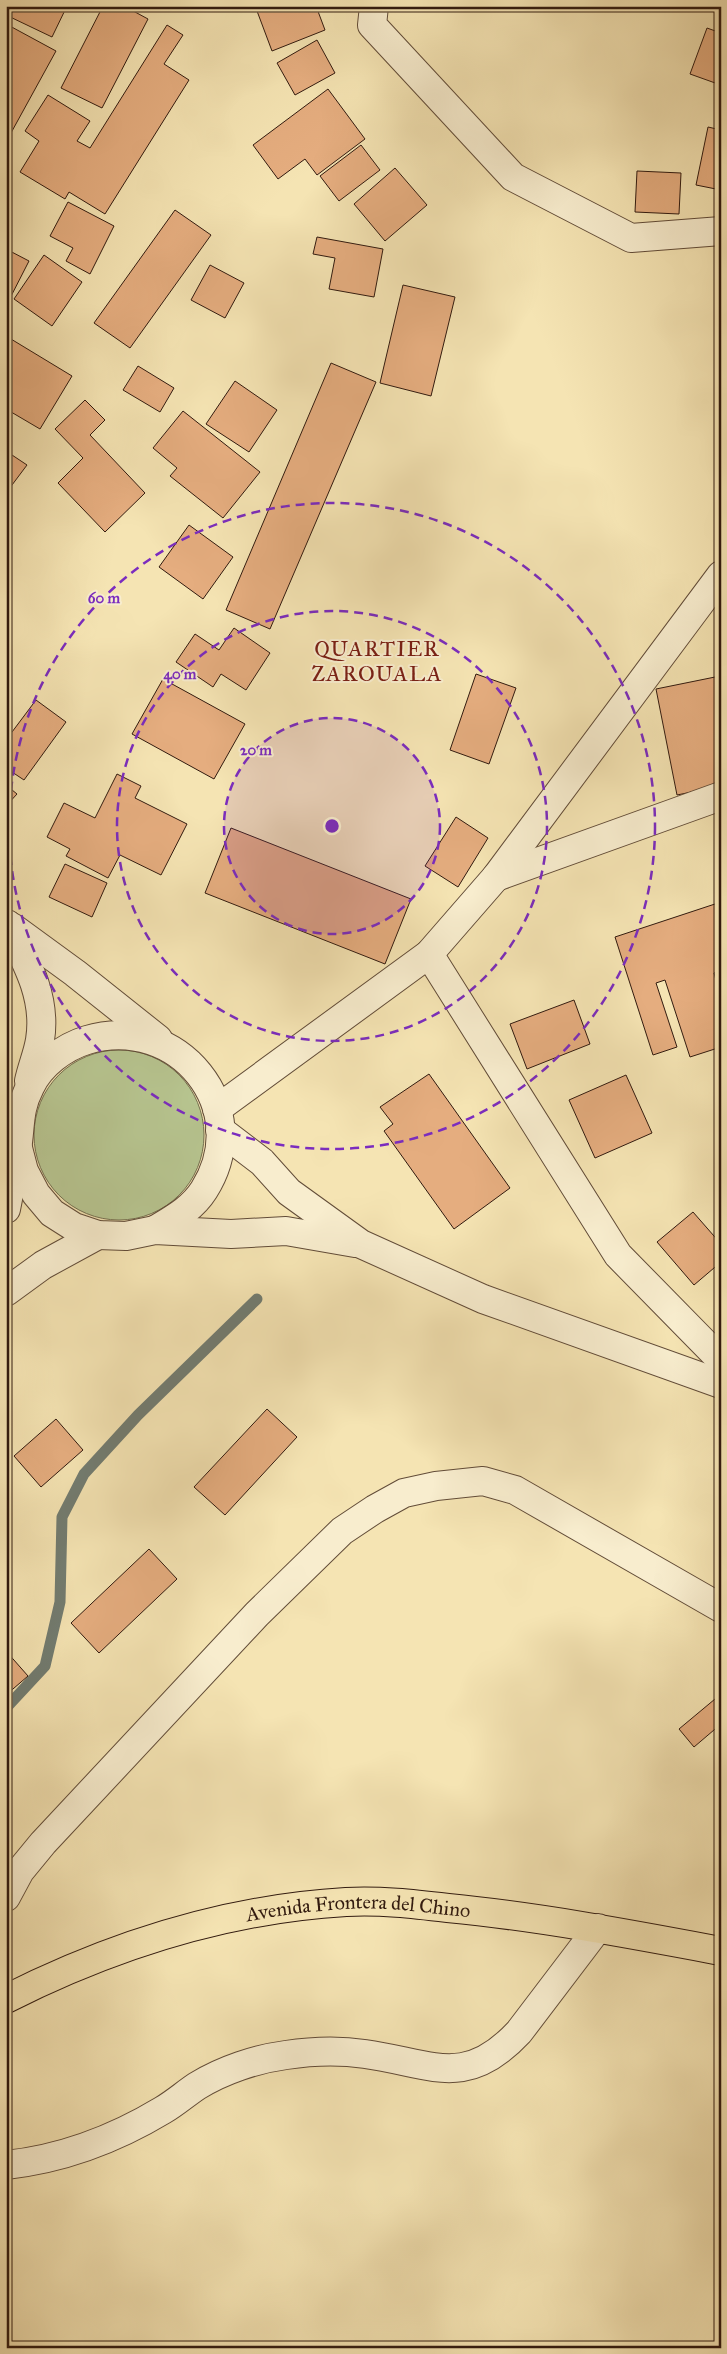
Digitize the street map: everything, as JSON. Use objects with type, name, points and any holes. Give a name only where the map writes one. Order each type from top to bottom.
[{"type":"main road","name":"Avenida Frontera del Chino","points":[[6,1999],[109,1952],[228,1916],[283,1907],[348,1902],[402,1903],[474,1910],[598,1928],[721,1951]]},
{"type":"street","points":[[374,6],[372,26],[513,177],[631,238],[721,230]]},
{"type":"street","points":[[219,1119],[430,954],[496,877],[721,575]]},
{"type":"street","points":[[496,877],[721,796]]},
{"type":"street","points":[[6,924],[75,972],[188,1061],[206,1083],[219,1119],[217,1162],[204,1191],[183,1214],[155,1230]]},
{"type":"street","points":[[6,924],[29,966],[41,1000],[40,1039],[19,1115],[18,1147],[6,1209]]},
{"type":"street","points":[[430,954],[618,1255],[721,1360]]},
{"type":"street","points":[[19,1115],[30,1086],[49,1061],[75,1044],[105,1035],[136,1035],[166,1045]]},
{"type":"street","points":[[219,1119],[290,1192],[360,1244],[483,1300],[721,1384]]},
{"type":"street","points":[[18,1147],[24,1171],[36,1194],[52,1213],[74,1227],[98,1235],[126,1236],[155,1230],[231,1234],[286,1231],[360,1244]]},
{"type":"street","points":[[6,1292],[43,1265],[98,1235]]},
{"type":"street","points":[[6,1897],[20,1871],[43,1843],[257,1614],[342,1531],[375,1508],[404,1493],[436,1486],[483,1481],[515,1490],[721,1608]]},
{"type":"street","points":[[6,2165],[49,2157],[89,2146],[127,2130],[223,2073],[278,2056],[335,2051],[392,2058],[438,2069],[474,2064],[507,2045],[519,2032],[598,1928]]},
{"type":"green space","points":[[127,1050],[152,1056],[173,1069],[185,1081],[201,1110],[204,1135],[203,1152],[198,1168],[185,1189],[173,1201],[144,1217],[111,1220],[86,1214],[65,1201],[53,1189],[37,1160],[34,1127],[40,1102],[53,1081],[65,1069],[94,1053]]},
{"type":"building","points":[[6,6],[67,6],[52,37],[6,15]]},
{"type":"building","points":[[103,6],[124,6],[148,19],[102,108],[61,88]]},
{"type":"building","points":[[268,6],[316,6],[325,30],[272,51],[257,11]]},
{"type":"building","points":[[8,25],[56,51],[6,142],[6,28]]},
{"type":"building","points":[[167,25],[183,35],[164,64],[189,80],[105,214],[69,192],[65,199],[20,172],[39,141],[25,131],[48,95],[90,121],[77,141],[90,148]]},
{"type":"building","points":[[707,28],[721,33],[721,76],[718,84],[690,74]]},
{"type":"building","points":[[317,40],[335,73],[295,95],[277,63]]},
{"type":"building","points":[[328,89],[365,139],[317,175],[305,159],[278,179],[253,145]]},
{"type":"building","points":[[708,127],[721,130],[721,190],[696,185]]},
{"type":"building","points":[[361,145],[380,170],[339,201],[320,176]]},
{"type":"building","points":[[395,168],[427,205],[385,241],[354,204]]},
{"type":"building","points":[[637,171],[681,173],[679,214],[635,212]]},
{"type":"building","points":[[68,202],[114,226],[90,274],[66,261],[73,248],[50,236]]},
{"type":"building","points":[[175,210],[211,235],[130,348],[94,323]]},
{"type":"building","points":[[317,237],[383,249],[374,297],[329,289],[335,258],[313,254]]},
{"type":"building","points":[[6,249],[29,261],[6,306]]},
{"type":"building","points":[[44,255],[82,282],[52,326],[14,299]]},
{"type":"building","points":[[210,265],[244,283],[225,318],[191,300]]},
{"type":"building","points":[[403,285],[455,297],[431,396],[380,383]]},
{"type":"building","points":[[6,336],[72,376],[40,429],[6,409]]},
{"type":"building","points":[[331,363],[376,382],[270,629],[226,610]]},
{"type":"building","points":[[138,366],[174,388],[160,412],[123,390]]},
{"type":"building","points":[[235,381],[277,410],[249,452],[206,424]]},
{"type":"building","points":[[85,400],[105,420],[90,435],[145,493],[105,532],[58,483],[83,458],[55,429]]},
{"type":"building","points":[[183,411],[260,472],[223,518],[170,476],[177,468],[153,448]]},
{"type":"building","points":[[6,451],[27,465],[6,493]]},
{"type":"building","points":[[189,525],[233,557],[203,599],[159,567]]},
{"type":"building","points":[[234,628],[270,653],[246,690],[221,674],[213,687],[176,662],[195,634],[219,650]]},
{"type":"building","points":[[476,674],[516,688],[489,764],[450,750]]},
{"type":"building","points":[[720,676],[721,786],[677,795],[656,689]]},
{"type":"building","points":[[163,679],[245,724],[214,779],[132,734]]},
{"type":"building","points":[[36,700],[66,722],[24,780],[6,768],[6,740]]},
{"type":"building","points":[[117,774],[141,786],[135,798],[187,824],[161,875],[120,855],[108,878],[66,856],[70,849],[47,837],[64,803],[95,818]]},
{"type":"building","points":[[6,785],[17,794],[6,806]]},
{"type":"building","points":[[456,817],[488,838],[458,887],[425,866]]},
{"type":"building","points":[[231,828],[411,899],[385,964],[205,893]]},
{"type":"building","points":[[65,864],[107,883],[92,917],[49,897]]},
{"type":"building","points":[[721,902],[721,970],[714,973],[717,984],[721,982],[721,1047],[690,1057],[665,980],[656,983],[677,1047],[653,1055],[615,937]]},
{"type":"building","points":[[574,1000],[590,1044],[527,1069],[510,1024]]},
{"type":"building","points":[[429,1074],[510,1188],[454,1229],[384,1131],[393,1124],[380,1107]]},
{"type":"building","points":[[626,1075],[652,1133],[595,1158],[569,1100]]},
{"type":"building","points":[[693,1212],[721,1244],[721,1262],[694,1285],[657,1242]]},
{"type":"building","points":[[267,1409],[297,1437],[225,1515],[194,1487]]},
{"type":"building","points":[[56,1419],[83,1450],[41,1487],[14,1456]]},
{"type":"building","points":[[149,1549],[177,1579],[99,1653],[71,1623]]},
{"type":"building","points":[[6,1651],[28,1676],[6,1695]]},
{"type":"building","points":[[721,1694],[721,1724],[694,1747],[679,1729]]},
{"type":"waterway","points":[[6,1708],[45,1666],[60,1602],[62,1517],[84,1474],[138,1415],[257,1299]]},
{"type":"district","name":"QUARTIER ZAROUALA","points":[[377,660]]}]
